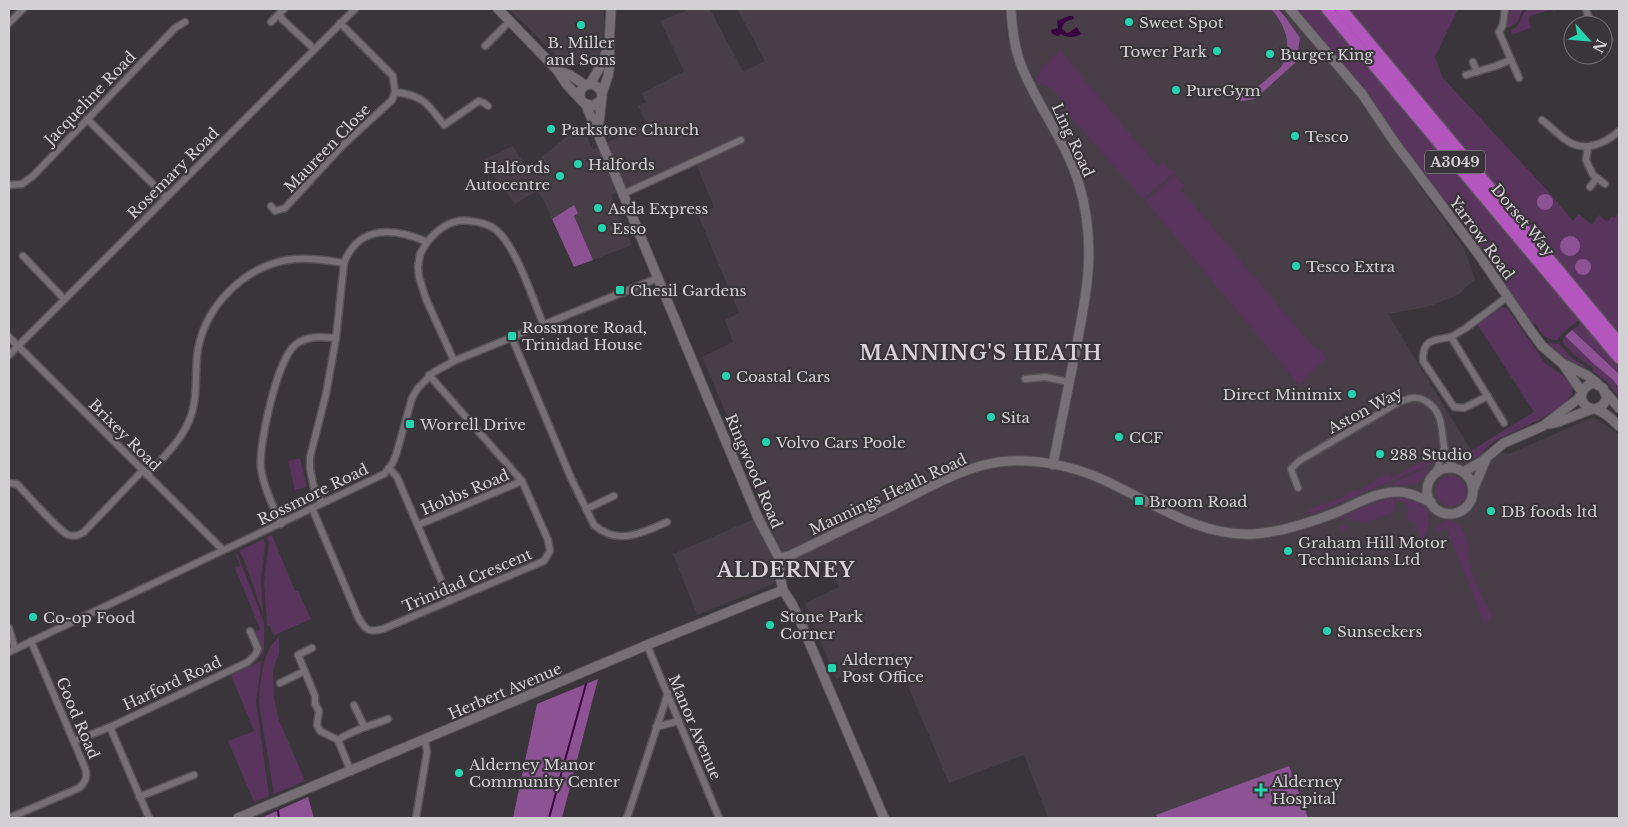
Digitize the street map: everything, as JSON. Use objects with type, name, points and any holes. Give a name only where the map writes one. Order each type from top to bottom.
[{"type":"highway","name":"Dorset Way","points":[[1327,9],[1619,358]]},
{"type":"highway","name":"Dorset Way","points":[[1341,9],[1619,343]]},
{"type":"street","points":[[9,23],[23,9]]},
{"type":"street","name":"Rosemary Road","points":[[9,355],[355,9]]},
{"type":"street","points":[[498,9],[558,70],[567,86],[586,105],[596,105],[601,97],[596,85],[587,85],[558,70]]},
{"type":"street","name":"Ringwood Road","points":[[598,133],[601,97],[610,63],[611,9]]},
{"type":"street","name":"Ling Road","points":[[1011,9],[1014,39],[1020,63],[1068,154],[1079,184],[1084,202],[1090,244],[1088,284],[1053,465]]},
{"type":"street","name":"Yarrow Road","points":[[1290,9],[1362,94],[1395,143],[1479,254],[1542,346],[1562,363],[1585,374],[1598,384]]},
{"type":"street","points":[[1505,9],[1503,26],[1499,32],[1510,60],[1520,78]]},
{"type":"street","points":[[271,22],[282,11]]},
{"type":"street","points":[[282,11],[283,20],[314,50]]},
{"type":"street","points":[[485,46],[510,21]]},
{"type":"street","name":"Jacqueline Road","points":[[9,186],[22,184],[33,176],[175,28],[185,22]]},
{"type":"street","points":[[340,23],[393,76],[395,92],[416,96],[425,101],[444,125],[479,101],[488,106]]},
{"type":"street","points":[[580,98],[580,91],[587,85],[600,67],[609,46]]},
{"type":"street","points":[[1466,75],[1510,60]]},
{"type":"street","points":[[1473,62],[1476,72]]},
{"type":"street","name":"Maureen Close","points":[[271,206],[275,211],[285,208],[342,146],[392,100],[395,92]]},
{"type":"street","name":"Ringwood Road","points":[[586,105],[759,520],[779,558],[782,590],[792,604],[801,623],[884,818]]},
{"type":"street","points":[[87,119],[166,196]]},
{"type":"street","points":[[1542,120],[1567,141],[1588,147],[1610,139],[1619,132]]},
{"type":"street","points":[[623,194],[741,140]]},
{"type":"street","points":[[1588,147],[1586,160],[1593,175],[1605,184]]},
{"type":"street","points":[[1590,187],[1597,178]]},
{"type":"street","points":[[454,361],[426,299],[418,267],[420,254],[427,242],[441,228],[458,221],[466,220],[487,224],[508,242],[544,326]]},
{"type":"street","points":[[322,503],[314,488],[310,469],[310,456],[326,394],[336,338],[344,263],[356,244],[371,234],[390,231],[403,233],[427,242]]},
{"type":"street","points":[[23,256],[64,299]]},
{"type":"street","points":[[9,483],[17,484],[66,534],[77,536],[84,532],[176,444],[190,420],[194,405],[197,359],[201,339],[217,305],[231,289],[252,273],[287,260],[301,259],[344,263]]},
{"type":"street","name":"Rossmore Road","points":[[12,650],[384,474],[390,468],[396,455],[412,398],[429,376],[454,361],[658,278]]},
{"type":"street","points":[[1488,396],[1464,408],[1454,407],[1423,361],[1422,353],[1424,346],[1431,340],[1451,337],[1507,297]]},
{"type":"street","name":"Brixey Road","points":[[9,337],[223,550]]},
{"type":"street","points":[[1451,337],[1504,423]]},
{"type":"street","points":[[280,524],[263,481],[261,467],[261,449],[268,411],[283,364],[294,346],[310,338],[336,338]]},
{"type":"street","points":[[512,338],[571,478],[594,525],[599,529],[622,537],[638,535],[667,522]]},
{"type":"street","name":"Yarrow Road","points":[[1562,363],[1582,393]]},
{"type":"street","name":"Trinidad Crescent","points":[[312,508],[358,617],[367,630],[383,629],[535,565],[547,558],[550,551],[548,540],[522,481],[429,376]]},
{"type":"street","points":[[1025,379],[1045,377],[1069,382]]},
{"type":"street","points":[[1459,470],[1487,457],[1504,444],[1543,426],[1603,405],[1607,398],[1604,388],[1598,384],[1590,384],[1584,388],[1578,399],[1543,426]]},
{"type":"street","points":[[1582,393],[1584,404],[1619,426]]},
{"type":"street","points":[[1606,394],[1619,408]]},
{"type":"street","name":"Aston Way","points":[[1298,488],[1291,469],[1299,461],[1399,402],[1418,397],[1426,400],[1434,408],[1440,419],[1446,456],[1450,464],[1459,470]]},
{"type":"street","name":"Aston Way","points":[[1430,480],[1438,467],[1444,447]]},
{"type":"street","points":[[1430,480],[1428,491],[1431,502],[1440,511],[1455,513],[1470,503],[1473,490],[1487,457]]},
{"type":"street","name":"Mannings Heath Road","points":[[779,558],[789,556],[934,485],[973,468],[999,462],[1039,462],[1073,470],[1104,480],[1179,518],[1236,534],[1255,534],[1290,528],[1384,493],[1410,493],[1431,502]]},
{"type":"street","points":[[390,468],[397,477],[450,601]]},
{"type":"street","points":[[1410,493],[1423,488],[1437,472],[1445,468],[1459,470],[1470,478],[1473,490]]},
{"type":"street","name":"Hobbs Road","points":[[418,525],[522,481]]},
{"type":"street","points":[[586,509],[614,496]]},
{"type":"street","name":"Herbert Avenue","points":[[238,818],[782,590]]},
{"type":"street","points":[[9,628],[12,650]]},
{"type":"street","name":"Harford Road","points":[[74,741],[110,727],[248,662],[258,649],[250,631]]},
{"type":"street","name":"Good Road","points":[[9,818],[76,790],[84,783],[87,772],[32,641]]},
{"type":"street","name":"Manor Avenue","points":[[647,645],[719,818]]},
{"type":"street","points":[[312,648],[298,655],[315,696],[315,704],[319,711],[317,725],[320,730],[338,740],[351,772]]},
{"type":"street","points":[[280,683],[305,671]]},
{"type":"street","points":[[627,818],[668,693]]},
{"type":"street","points":[[354,705],[364,726]]},
{"type":"street","points":[[338,740],[364,726],[370,726],[388,718]]},
{"type":"street","points":[[656,727],[679,721]]},
{"type":"street","points":[[110,727],[148,818]]},
{"type":"street","points":[[416,818],[427,752],[425,740]]},
{"type":"street","points":[[140,797],[194,775]]},
{"type":"shaded area","points":[[509,9],[604,9],[604,38],[601,51],[595,58],[568,67]]},
{"type":"shaded area","points":[[690,9],[710,9],[743,71],[765,61],[737,9],[1005,9],[1008,39],[1016,65],[1024,80],[1037,82],[1030,75],[1024,58],[1018,32],[1016,9],[1283,9],[1359,96],[1391,146],[1464,248],[1475,279],[1458,295],[1427,307],[1388,314],[1471,450],[1509,454],[1593,417],[1619,434],[1619,818],[1048,818],[1024,755],[949,783],[894,653],[836,679],[805,603],[839,587],[825,559],[794,576],[697,615],[673,554],[768,513],[702,357],[733,342],[725,320],[739,313],[698,215],[714,207],[693,157],[611,195],[632,245],[593,260],[574,216],[574,205],[552,219],[537,191],[515,204],[483,160],[513,146],[527,169],[581,125],[593,149],[647,124],[638,106],[646,102],[642,93],[684,71],[660,21]]},
{"type":"shaded area","points":[[1271,9],[1278,9],[1300,38],[1296,62],[1255,99],[1241,101],[1231,94],[1231,90],[1253,89],[1279,69],[1286,56],[1286,34],[1280,21]]},
{"type":"shaded area","points":[[1297,9],[1320,9],[1580,319],[1557,340],[1550,339],[1541,333],[1535,323],[1532,325],[1479,247],[1407,156],[1364,90]]},
{"type":"shaded area","points":[[1347,9],[1458,9],[1435,57],[1443,78],[1547,190],[1573,221],[1579,214],[1592,225],[1599,215],[1607,222],[1612,216],[1615,218],[1619,214],[1619,331],[1616,329]]},
{"type":"shaded area","points":[[1510,9],[1523,9],[1517,23],[1507,28]]},
{"type":"shaded area","points":[[1528,9],[1552,9],[1530,16],[1531,28],[1511,35],[1511,30],[1517,26]]},
{"type":"shaded area","points":[[1073,16],[1074,19],[1066,22],[1062,29],[1067,33],[1077,27],[1081,34],[1071,37],[1052,34],[1051,30],[1058,28],[1057,21]]},
{"type":"shaded area","points":[[1060,50],[1158,167],[1163,162],[1174,173],[1143,199],[1068,114],[1058,95],[1050,87],[1039,83],[1036,78],[1045,64]]},
{"type":"shaded area","points":[[1175,175],[1185,186],[1181,190],[1311,344],[1317,347],[1327,358],[1299,385],[1145,201]]},
{"type":"shaded area","points":[[1542,194],[1548,194],[1553,199],[1551,208],[1542,210],[1537,205],[1537,199]]},
{"type":"shaded area","points":[[574,205],[578,213],[574,216],[593,260],[574,267],[552,219]]},
{"type":"shaded area","points":[[1570,236],[1577,239],[1580,246],[1577,253],[1570,256],[1563,253],[1560,246],[1563,239]]},
{"type":"shaded area","points":[[1583,259],[1591,267],[1583,275],[1575,267]]},
{"type":"shaded area","points":[[1502,307],[1507,308],[1545,363],[1569,380],[1572,394],[1564,405],[1539,420],[1494,441],[1475,459],[1463,462],[1455,456],[1472,450],[1534,412],[1477,324]]},
{"type":"shaded area","points":[[1582,322],[1619,366],[1619,397],[1605,380],[1592,371],[1593,368],[1576,356],[1562,342],[1565,336]]},
{"type":"shaded area","points":[[1572,330],[1619,374],[1619,387],[1565,336]]},
{"type":"shaded area","points":[[1548,343],[1559,344],[1586,369],[1563,357]]},
{"type":"shaded area","points":[[1430,456],[1434,457],[1431,464],[1305,516],[1309,512],[1308,510],[1343,497],[1355,489],[1357,492],[1388,472],[1392,478]]},
{"type":"shaded area","points":[[300,458],[307,487],[295,490],[288,461]]},
{"type":"shaded area","points":[[1430,466],[1418,483],[1387,486]]},
{"type":"shaded area","points":[[1451,476],[1461,481],[1466,491],[1461,501],[1451,506],[1441,501],[1436,491],[1441,481]]},
{"type":"shaded area","points":[[1393,497],[1396,508],[1393,512],[1365,523],[1354,520],[1352,522],[1349,516],[1341,519],[1342,521],[1340,521],[1339,517]]},
{"type":"shaded area","points":[[1395,497],[1414,501],[1429,511],[1428,527],[1423,540],[1421,541],[1414,521],[1411,522],[1406,515],[1408,512],[1404,501],[1397,502]]},
{"type":"shaded area","points":[[1446,520],[1456,523],[1465,534],[1474,576],[1480,592],[1493,615],[1485,626],[1447,529],[1434,533],[1437,527]]},
{"type":"shaded area","points":[[1351,524],[1343,532],[1341,532],[1341,525]]},
{"type":"shaded area","points":[[272,535],[295,591],[298,591],[311,619],[275,635],[267,625],[264,581],[269,543],[267,537]]},
{"type":"shaded area","points":[[264,539],[265,546],[261,580],[263,614],[239,551]]},
{"type":"shaded area","points":[[236,554],[264,622],[264,649],[263,653],[257,658],[253,633],[260,629],[235,568],[240,566]]},
{"type":"shaded area","points":[[279,637],[279,654],[273,670],[274,698],[279,720],[305,781],[274,794],[259,703],[265,658],[273,643]]},
{"type":"shaded area","points":[[262,660],[256,701],[269,796],[254,802],[228,741],[254,731],[231,675]]},
{"type":"shaded area","points":[[598,679],[562,818],[513,818],[537,704]]},
{"type":"shaded area","name":"Alderney Hospital","points":[[1289,766],[1308,818],[1158,818],[1156,815]]},
{"type":"shaded area","points":[[308,797],[314,818],[261,818]]},
{"type":"waterway","points":[[549,818],[586,684]]},
{"type":"waterway","points":[[278,811],[279,818]]},
{"type":"place","name":"Sweet Spot","points":[[1129,22]]},
{"type":"place","name":"B. Miller and Sons","points":[[581,25]]},
{"type":"place","name":"Tower Park","points":[[1217,51]]},
{"type":"place","name":"Burger King","points":[[1270,54]]},
{"type":"place","name":"PureGym","points":[[1176,90]]},
{"type":"place","name":"Parkstone Church","points":[[551,129]]},
{"type":"place","name":"Tesco","points":[[1295,136]]},
{"type":"place","name":"Halfords","points":[[578,164]]},
{"type":"place","name":"Halfords Autocentre","points":[[560,176]]},
{"type":"place","name":"Asda Express","points":[[598,208]]},
{"type":"place","name":"Esso","points":[[602,228]]},
{"type":"place","name":"Tesco Extra","points":[[1296,266]]},
{"type":"place","name":"Chesil Gardens","points":[[620,290]]},
{"type":"place","name":"Rossmore Road, Trinidad House","points":[[512,336]]},
{"type":"place","name":"Coastal Cars","points":[[726,376]]},
{"type":"place","name":"Direct Minimix","points":[[1352,394]]},
{"type":"place","name":"Sita","points":[[991,417]]},
{"type":"place","name":"Worrell Drive","points":[[410,424]]},
{"type":"place","name":"CCF","points":[[1119,437]]},
{"type":"place","name":"Volvo Cars Poole","points":[[766,442]]},
{"type":"place","name":"288 Studio","points":[[1380,454]]},
{"type":"place","name":"Broom Road","points":[[1139,501]]},
{"type":"place","name":"DB foods ltd","points":[[1491,511]]},
{"type":"place","name":"Graham Hill Motor Technicians Ltd","points":[[1288,551]]},
{"type":"place","name":"Co-op Food","points":[[33,617]]},
{"type":"place","name":"Stone Park Corner","points":[[770,625]]},
{"type":"place","name":"Sunseekers","points":[[1327,631]]},
{"type":"place","name":"Alderney Post Office","points":[[832,668]]},
{"type":"place","name":"Alderney Manor Community Center","points":[[459,773]]},
{"type":"place","name":"Alderney Hospital","points":[[1261,790]]},
{"type":"district","name":"MANNING'S HEATH","points":[[981,353]]},
{"type":"district","name":"ALDERNEY","points":[[786,570]]}]
